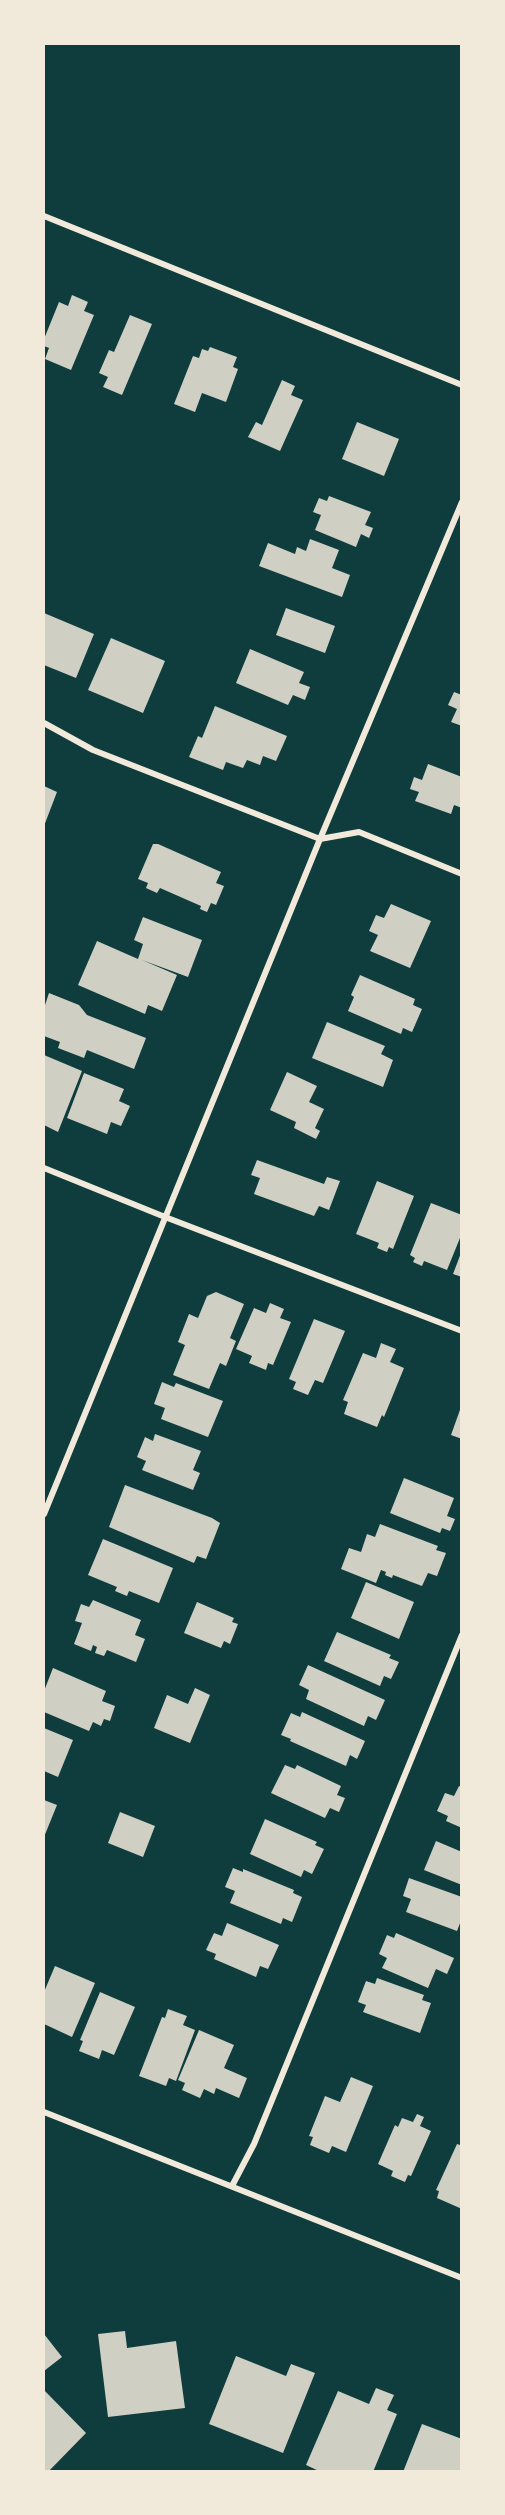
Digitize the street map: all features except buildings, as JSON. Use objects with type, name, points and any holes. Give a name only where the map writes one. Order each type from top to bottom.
[{"type":"street","points":[[44,216],[462,385]]},
{"type":"street","points":[[44,1514],[320,839],[462,502]]},
{"type":"street","points":[[44,723],[93,750],[320,839],[359,832],[462,874]]},
{"type":"street","points":[[44,1168],[462,1331]]},
{"type":"street","points":[[232,2186],[254,2144],[462,1635]]},
{"type":"street","points":[[44,2112],[462,2278]]}]
